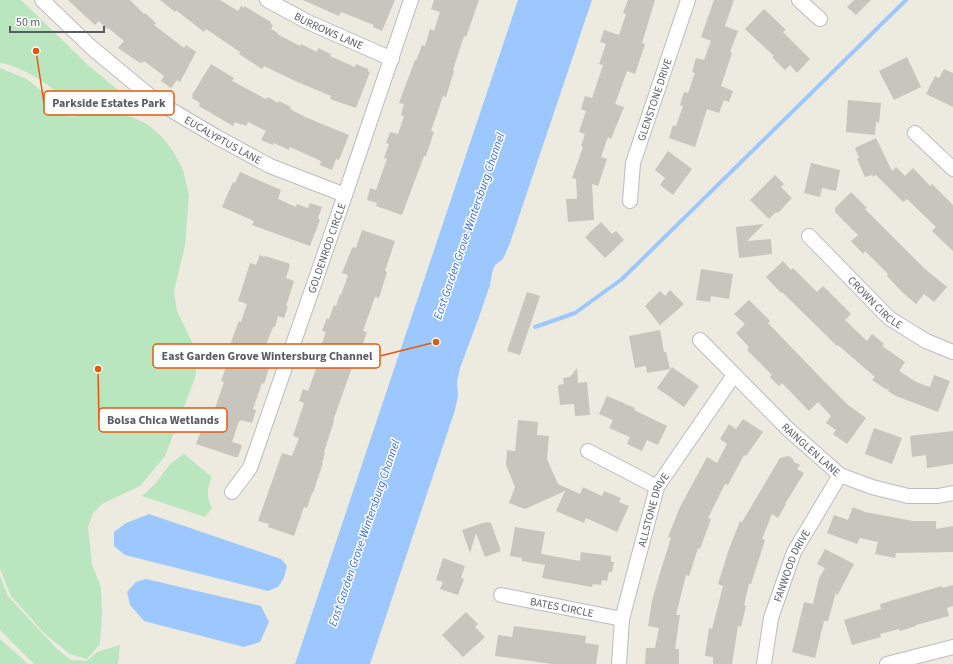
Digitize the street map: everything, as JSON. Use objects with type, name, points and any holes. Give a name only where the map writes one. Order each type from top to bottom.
[{"type":"street","name":"EUCALYPTUS LANE","points":[[42,0],[92,48],[162,105],[270,166],[345,195]]},
{"type":"street","name":"BURROWS LANE","points":[[267,0],[308,22],[392,59]]},
{"type":"street","name":"GOLDENROD CIRCLE","points":[[232,492],[250,468],[392,59],[411,0]]},
{"type":"street","name":"GLENSTONE DRIVE","points":[[630,202],[632,163],[688,0]]},
{"type":"street","points":[[799,0],[820,19]]},
{"type":"street","points":[[915,132],[953,169]]},
{"type":"street","name":"CROWN CIRCLE","points":[[809,236],[889,318],[926,341],[953,352]]},
{"type":"street","name":"RAINGLEN LANE","points":[[700,340],[789,430],[840,475],[872,487],[908,496],[938,496],[953,493]]},
{"type":"street","name":"ALLSTONE DRIVE","points":[[619,664],[622,619],[657,487],[734,375]]},
{"type":"street","points":[[588,452],[657,487]]},
{"type":"street","name":"FANWOOD DRIVE","points":[[764,664],[771,618],[794,552],[840,475]]},
{"type":"street","name":"BATES CIRCLE","points":[[501,594],[622,619]]},
{"type":"street","points":[[887,664],[953,647]]},
{"type":"green space","points":[[0,0],[21,0],[89,66],[135,104],[130,110],[97,108],[78,112],[69,110],[58,94],[45,83],[14,66],[0,63]]},
{"type":"green space","points":[[0,68],[27,79],[68,116],[73,117],[89,113],[103,112],[132,117],[147,124],[162,137],[173,151],[183,170],[189,195],[185,246],[174,291],[177,311],[194,346],[197,360],[195,378],[165,456],[140,486],[102,504],[93,513],[88,527],[92,565],[101,587],[102,614],[100,644],[87,659],[70,654],[46,635],[11,596],[0,569]]},
{"type":"green space","points":[[184,454],[212,477],[208,492],[212,508],[205,517],[142,496],[156,483],[170,464]]},
{"type":"green space","points":[[0,576],[8,596],[57,649],[71,660],[87,661],[97,652],[120,645],[118,664],[34,664],[0,630]]},
{"type":"green space","points":[[0,639],[28,664],[0,664]]},
{"type":"water","name":"East Garden Grove-Wintersburg Channel","points":[[518,0],[592,0],[510,243],[503,259],[495,265],[490,285],[460,368],[457,382],[458,396],[455,410],[370,664],[295,664]]},
{"type":"water","points":[[149,514],[281,559],[287,566],[284,578],[278,587],[268,591],[125,555],[114,546],[114,532],[126,523]]},
{"type":"water","points":[[146,579],[261,606],[269,622],[260,642],[244,647],[144,621],[130,605],[127,592],[136,582]]},
{"type":"building","points":[[68,0],[130,0],[144,14],[145,13],[156,23],[154,25],[184,48],[186,45],[196,52],[180,82],[177,80],[171,88],[161,81],[164,76],[144,61],[143,63],[140,63],[118,48],[124,41],[108,28],[107,29],[99,21],[95,25]]},
{"type":"building","points":[[160,0],[220,0],[238,11],[241,6],[244,8],[244,6],[271,22],[270,23],[273,25],[271,29],[278,33],[277,34],[300,46],[301,44],[317,52],[318,48],[331,54],[330,56],[355,67],[356,64],[368,69],[370,72],[356,108],[330,99],[331,96],[264,66],[262,69],[206,29],[204,32],[176,10],[175,12]]},
{"type":"building","points":[[303,0],[395,0],[382,31],[373,27],[374,25],[341,12],[339,16]]},
{"type":"building","points":[[434,0],[479,0],[466,37],[464,36],[446,97],[443,96],[431,131],[434,132],[426,156],[424,156],[402,215],[376,206],[377,203],[367,200],[370,188],[376,190],[387,159],[384,158],[389,144],[386,143],[390,132],[398,134],[404,116],[401,115],[404,104],[399,103],[415,60],[416,61],[422,45],[425,46],[430,29],[434,31],[440,12],[431,9]]},
{"type":"building","points":[[628,0],[655,0],[642,43],[645,44],[635,74],[627,71],[615,104],[624,107],[611,139],[608,137],[601,157],[607,159],[598,186],[592,184],[594,220],[568,222],[566,199],[577,199],[576,179],[572,178],[583,147],[581,146],[585,134],[579,132],[586,111],[581,109],[585,96],[592,98],[603,65],[599,64],[606,44],[600,42],[604,30],[619,35],[626,14],[623,13]]},
{"type":"building","points":[[714,0],[734,0],[725,26],[738,31],[730,52],[732,53],[721,86],[733,91],[729,102],[724,100],[719,113],[707,109],[695,147],[669,138],[673,125],[676,126],[683,106],[680,105],[684,92],[688,93],[695,73],[692,72],[696,58],[704,60],[711,41],[701,37]]},
{"type":"building","points":[[854,0],[871,0],[856,15],[847,7]]},
{"type":"building","points":[[764,9],[786,30],[783,32],[810,59],[797,73],[790,65],[785,70],[772,57],[774,56],[745,29]]},
{"type":"building","points":[[907,57],[921,87],[894,100],[879,71]]},
{"type":"building","points":[[211,64],[234,78],[232,81],[266,99],[268,97],[278,103],[279,101],[305,117],[349,135],[339,160],[336,159],[332,170],[320,165],[321,161],[290,147],[289,150],[274,143],[273,145],[261,140],[266,131],[248,122],[246,126],[235,122],[233,126],[199,106],[200,103],[192,98],[192,95]]},
{"type":"building","points":[[944,69],[953,73],[953,107],[926,94],[935,76],[939,78]]},
{"type":"building","points":[[848,100],[881,103],[879,123],[876,122],[875,135],[846,132]]},
{"type":"building","points":[[876,138],[892,171],[896,167],[905,176],[913,168],[930,186],[932,184],[953,205],[953,251],[932,231],[936,227],[907,199],[903,202],[876,175],[873,177],[872,175],[865,177],[857,159],[859,157],[855,148]]},
{"type":"building","points":[[668,151],[692,169],[673,195],[660,185],[665,178],[655,170]]},
{"type":"building","points":[[811,163],[840,170],[836,191],[822,188],[820,197],[804,193]]},
{"type":"building","points":[[240,172],[281,190],[278,199],[296,207],[297,204],[308,208],[310,203],[322,207],[318,218],[320,220],[310,246],[252,225],[254,221],[222,207],[233,182],[235,183]]},
{"type":"building","points":[[775,175],[784,184],[781,187],[792,198],[778,213],[776,212],[769,219],[750,200]]},
{"type":"building","points":[[851,192],[867,208],[865,209],[926,270],[947,287],[934,302],[924,294],[916,304],[902,292],[887,276],[888,274],[865,251],[863,254],[851,241],[858,235],[835,212],[835,208]]},
{"type":"building","points":[[601,222],[612,234],[616,231],[624,240],[605,258],[585,237]]},
{"type":"building","points":[[764,224],[747,241],[771,239],[772,254],[739,258],[736,227]]},
{"type":"building","points":[[362,230],[395,241],[385,271],[387,272],[379,298],[375,297],[363,331],[367,332],[358,357],[356,356],[333,421],[324,452],[323,463],[313,493],[307,508],[304,507],[294,536],[268,527],[269,524],[258,521],[282,453],[292,456],[299,438],[293,436],[304,403],[299,401],[303,389],[308,391],[320,358],[317,357],[326,332],[322,331],[327,318],[329,319],[334,305],[336,306],[340,294],[341,295],[348,275],[342,273],[352,248],[356,248]]},
{"type":"building","points":[[260,255],[288,263],[290,265],[286,278],[294,281],[286,306],[288,306],[284,318],[278,316],[275,327],[273,327],[266,345],[275,348],[264,384],[262,383],[253,409],[256,410],[252,423],[241,420],[240,422],[239,421],[232,442],[242,445],[238,457],[235,457],[196,444],[206,419],[210,420],[224,382],[221,381],[234,346],[230,345],[239,321],[241,322],[247,304],[238,301],[250,263],[256,265]]},
{"type":"building","points":[[783,261],[791,270],[793,268],[817,292],[823,286],[851,314],[845,320],[867,341],[872,334],[884,344],[882,346],[905,362],[899,371],[916,382],[930,387],[934,375],[950,381],[938,412],[896,396],[888,391],[889,387],[887,390],[872,380],[875,377],[838,345],[837,346],[782,292],[781,293],[766,277]]},
{"type":"building","points":[[701,269],[733,274],[729,299],[711,296],[710,302],[696,300]]},
{"type":"building","points":[[670,290],[684,304],[660,325],[645,306],[660,291],[665,296]]},
{"type":"building","points":[[527,292],[540,296],[520,355],[507,351]]},
{"type":"building","points":[[749,300],[770,321],[768,323],[821,378],[848,405],[866,418],[847,444],[833,434],[836,430],[826,423],[831,416],[818,402],[809,411],[782,383],[779,386],[770,377],[772,375],[747,350],[749,347],[736,333],[745,324],[734,314]]},
{"type":"building","points":[[660,330],[664,352],[666,352],[670,369],[647,373],[646,366],[635,368],[629,336]]},
{"type":"building","points":[[672,367],[699,386],[684,407],[657,388]]},
{"type":"building","points":[[577,368],[578,383],[587,382],[590,415],[575,416],[574,404],[560,405],[558,385],[564,384],[563,378],[570,377]]},
{"type":"building","points":[[607,396],[635,408],[634,410],[667,426],[658,445],[647,440],[642,451],[627,444],[630,437],[609,428],[613,420],[599,414]]},
{"type":"building","points":[[743,419],[763,432],[746,456],[744,455],[728,485],[725,484],[708,518],[711,519],[700,549],[698,548],[689,576],[686,575],[676,615],[680,615],[675,649],[679,649],[679,664],[645,664],[646,648],[655,648],[659,628],[648,626],[652,601],[671,538],[668,537],[680,507],[707,457],[717,463],[727,444],[720,439],[729,424],[736,429]]},
{"type":"building","points":[[518,420],[538,422],[537,435],[549,436],[547,459],[558,484],[580,494],[583,487],[602,496],[604,491],[621,498],[619,502],[629,506],[617,532],[586,518],[584,523],[556,511],[565,491],[525,509],[509,503],[515,487],[506,465],[507,450],[515,451]]},
{"type":"building","points":[[874,428],[902,438],[892,464],[865,454]]},
{"type":"building","points":[[953,431],[953,464],[927,468],[926,455],[912,457],[910,436]]},
{"type":"building","points":[[789,456],[794,462],[800,465],[797,469],[804,473],[778,518],[772,514],[762,539],[765,540],[751,584],[749,584],[741,627],[738,626],[732,664],[713,664],[713,657],[705,656],[709,628],[712,629],[723,586],[718,584],[729,549],[740,521],[742,522],[780,458]]},
{"type":"building","points":[[853,507],[865,512],[913,521],[936,521],[936,529],[953,526],[953,552],[896,553],[895,558],[875,554],[878,542],[860,538],[857,544],[827,533],[834,515],[848,520]]},
{"type":"building","points":[[486,522],[491,523],[501,551],[485,557],[476,533],[470,553],[462,530]]},
{"type":"building","points":[[515,527],[545,532],[541,554],[580,561],[581,552],[611,556],[611,562],[614,562],[612,572],[609,572],[607,581],[602,580],[601,585],[593,584],[592,587],[542,578],[545,565],[522,561],[522,558],[510,556]]},
{"type":"building","points":[[825,549],[854,564],[837,596],[836,592],[828,621],[824,621],[815,658],[792,652],[804,602],[813,604],[819,578],[825,568],[817,564]]},
{"type":"building","points":[[443,558],[465,566],[461,578],[464,579],[458,595],[440,589],[443,582],[436,580]]},
{"type":"building","points":[[953,585],[953,606],[947,608],[949,616],[900,631],[899,629],[880,634],[881,637],[852,645],[844,620],[881,609],[880,604],[942,586],[942,588]]},
{"type":"building","points":[[466,612],[478,624],[475,627],[485,637],[463,657],[442,635]]},
{"type":"building","points":[[514,626],[586,636],[585,643],[599,645],[596,664],[552,664],[495,656],[498,635],[512,637]]},
{"type":"waterway","points":[[535,327],[575,313],[622,279],[906,0]]},
{"type":"place","name":"Parkside Estates Park","points":[[36,51]]},
{"type":"place","name":"East Garden Grove Wintersburg Channel","points":[[436,342]]},
{"type":"place","name":"Bolsa Chica Wetlands","points":[[98,369]]}]
